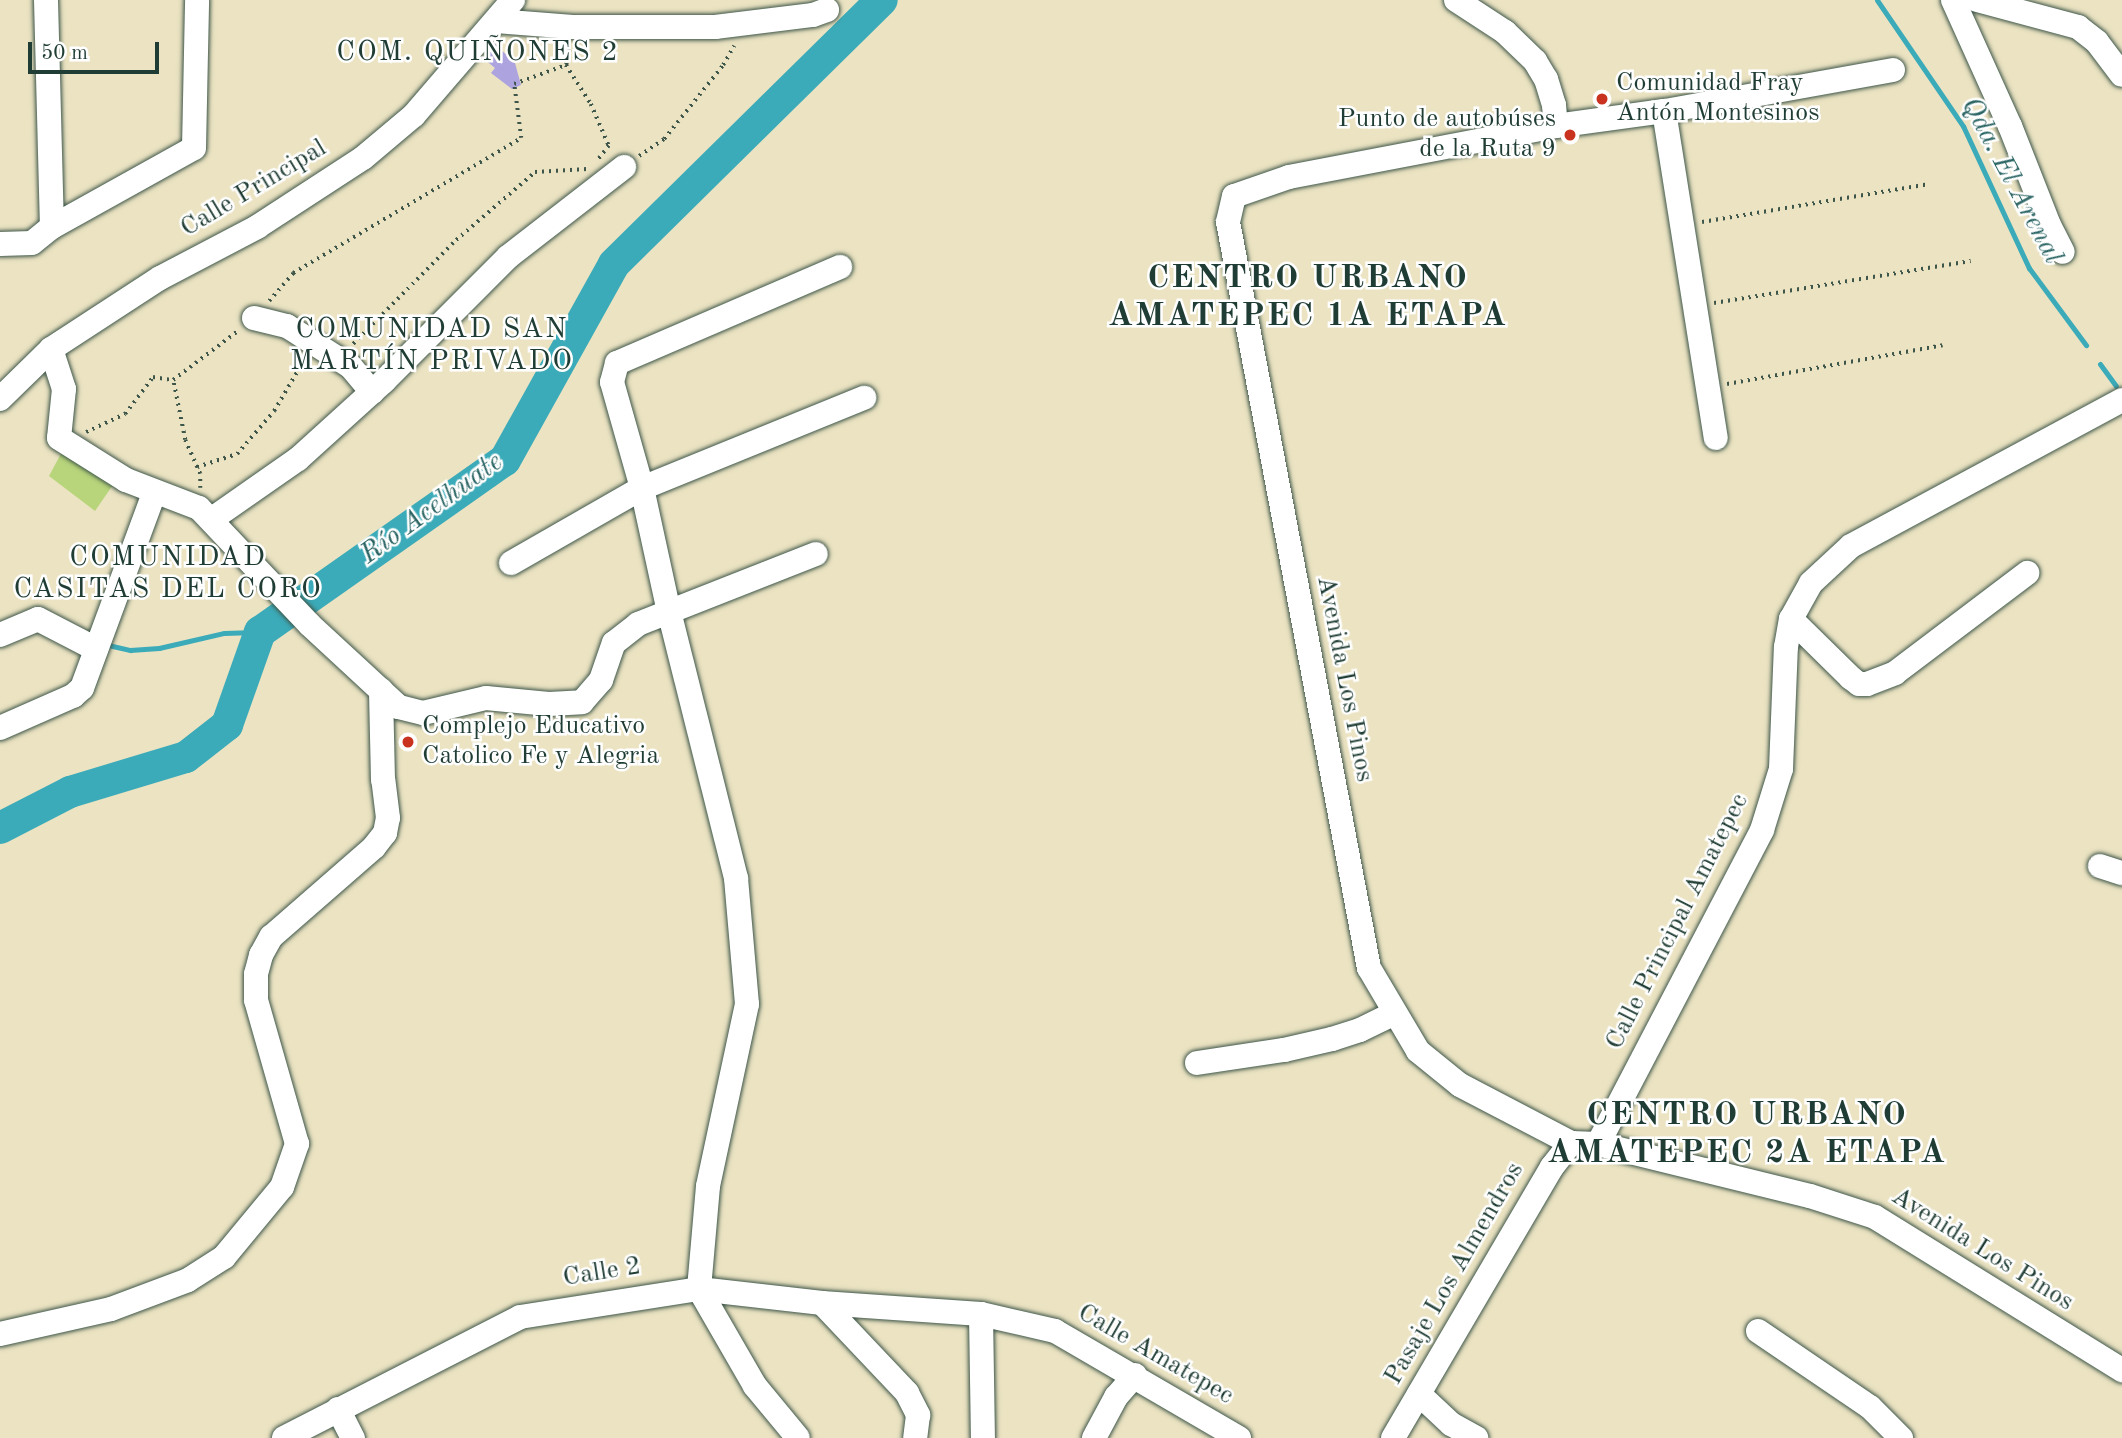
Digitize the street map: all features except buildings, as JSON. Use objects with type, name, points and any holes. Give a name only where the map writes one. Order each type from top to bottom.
[{"type":"street","points":[[46,0],[52,228]]},
{"type":"street","points":[[0,244],[32,243],[52,228],[194,148],[197,0]]},
{"type":"street","name":"Calle Principal","points":[[0,398],[51,349],[160,278],[257,227],[363,158],[414,115],[513,0]]},
{"type":"street","points":[[1456,0],[1505,32],[1535,61],[1550,92],[1556,126]]},
{"type":"street","points":[[1953,0],[2063,252]]},
{"type":"street","points":[[1978,0],[2084,30],[2122,75]]},
{"type":"street","points":[[496,21],[573,26],[715,27],[813,15],[827,10]]},
{"type":"street","name":"Avenida Los Pinos","points":[[1893,70],[1664,111],[1556,126],[1289,177],[1234,196],[1228,222],[1369,968],[1418,1051],[1460,1085],[1571,1143],[1598,1144],[1810,1196],[1875,1217],[2122,1370]]},
{"type":"street","points":[[1664,111],[1716,438]]},
{"type":"street","points":[[205,514],[298,459],[372,392],[508,257],[624,167]]},
{"type":"street","points":[[798,1438],[755,1386],[699,1289],[708,1186],[747,1004],[736,878],[669,612],[642,488],[612,382],[617,363],[840,267]]},
{"type":"street","points":[[254,318],[287,326],[339,358],[351,367],[372,392]]},
{"type":"street","points":[[51,349],[64,388],[59,438],[126,480],[205,514],[310,625],[400,707],[423,713],[486,698],[549,704],[582,702],[601,680],[614,643],[638,624],[816,554]]},
{"type":"street","points":[[512,563],[642,488],[864,398]]},
{"type":"street","name":"Calle Principal Amatepec","points":[[1598,1144],[1762,830],[1776,794],[1781,769],[1786,647],[1791,619],[1811,583],[1852,547],[2122,400]]},
{"type":"street","points":[[0,728],[77,693],[85,681],[94,648],[154,493]]},
{"type":"street","points":[[1791,619],[1851,678],[1867,684],[1895,673],[2027,573]]},
{"type":"street","points":[[0,635],[38,619],[94,648]]},
{"type":"street","points":[[0,1334],[111,1309],[188,1280],[224,1257],[282,1187],[296,1144],[256,1000],[256,974],[261,955],[271,937],[374,847],[385,833],[388,818],[383,779],[381,690]]},
{"type":"street","points":[[1197,1063],[1320,1041],[1360,1030],[1395,1013]]},
{"type":"street","name":"Pasaje Los Almendros","points":[[1394,1438],[1552,1167],[1571,1143]]},
{"type":"street","name":"Calle 2","points":[[284,1438],[520,1317],[699,1289],[822,1303],[969,1313]]},
{"type":"street","points":[[822,1303],[908,1392],[918,1415],[915,1438]]},
{"type":"street","points":[[969,1313],[983,1438]]},
{"type":"street","name":"Calle Amatepec","points":[[969,1313],[1055,1331],[1239,1438]]},
{"type":"street","points":[[1758,1331],[1870,1408],[1901,1438]]},
{"type":"street","points":[[1094,1438],[1116,1397],[1135,1376]]},
{"type":"street","points":[[1419,1394],[1445,1431],[1476,1438]]},
{"type":"street","points":[[338,1409],[353,1438]]},
{"type":"path","points":[[603,154],[624,167],[664,139],[723,65],[747,23]]},
{"type":"path","points":[[339,358],[456,240],[535,172],[590,169],[609,146],[592,104],[566,65],[573,26]]},
{"type":"path","points":[[59,438],[79,435],[125,414],[153,377],[173,380],[254,318],[293,273],[521,138],[514,84],[566,65]]},
{"type":"path","points":[[1682,225],[1928,184]]},
{"type":"path","points":[[1695,306],[1971,261]]},
{"type":"path","points":[[197,467],[237,454],[274,411],[314,343]]},
{"type":"path","points":[[1708,387],[1943,345]]},
{"type":"path","points":[[173,380],[185,440],[200,474],[205,514]]},
{"type":"green space","points":[[64,448],[117,479],[95,511],[49,476]]},
{"type":"waterway","name":"Río Acelhuate","points":[[0,828],[70,792],[186,757],[227,725],[260,632],[505,460],[614,264],[882,0]]},
{"type":"waterway","name":"Qda. El Arenal","points":[[1877,0],[1963,126],[2029,268],[2086,345]]},
{"type":"waterway","name":"Qda. El Arenal","points":[[2100,364],[2116,386]]},
{"type":"waterway","points":[[108,645],[130,650],[159,648],[224,633],[260,632]]},
{"type":"place","name":"Comunidad Fray Antón Montesinos","points":[[1602,99]]},
{"type":"place","name":"Punto de autobúses de la Ruta 9","points":[[1570,135]]},
{"type":"place","name":"Complejo Educativo Catolico Fe y Alegria","points":[[408,742]]},
{"type":"district","name":"COM. QUIÑONES 2","points":[[478,53]]},
{"type":"district","name":"CENTRO URBANO AMATEPEC 1A ETAPA","points":[[1308,298]]},
{"type":"district","name":"COMUNIDAD SAN MARTÍN PRIVADO","points":[[432,346]]},
{"type":"district","name":"COMUNIDAD CASITAS DEL CORO","points":[[168,574]]},
{"type":"district","name":"CENTRO URBANO AMATEPEC 2A ETAPA","points":[[1747,1135]]}]
